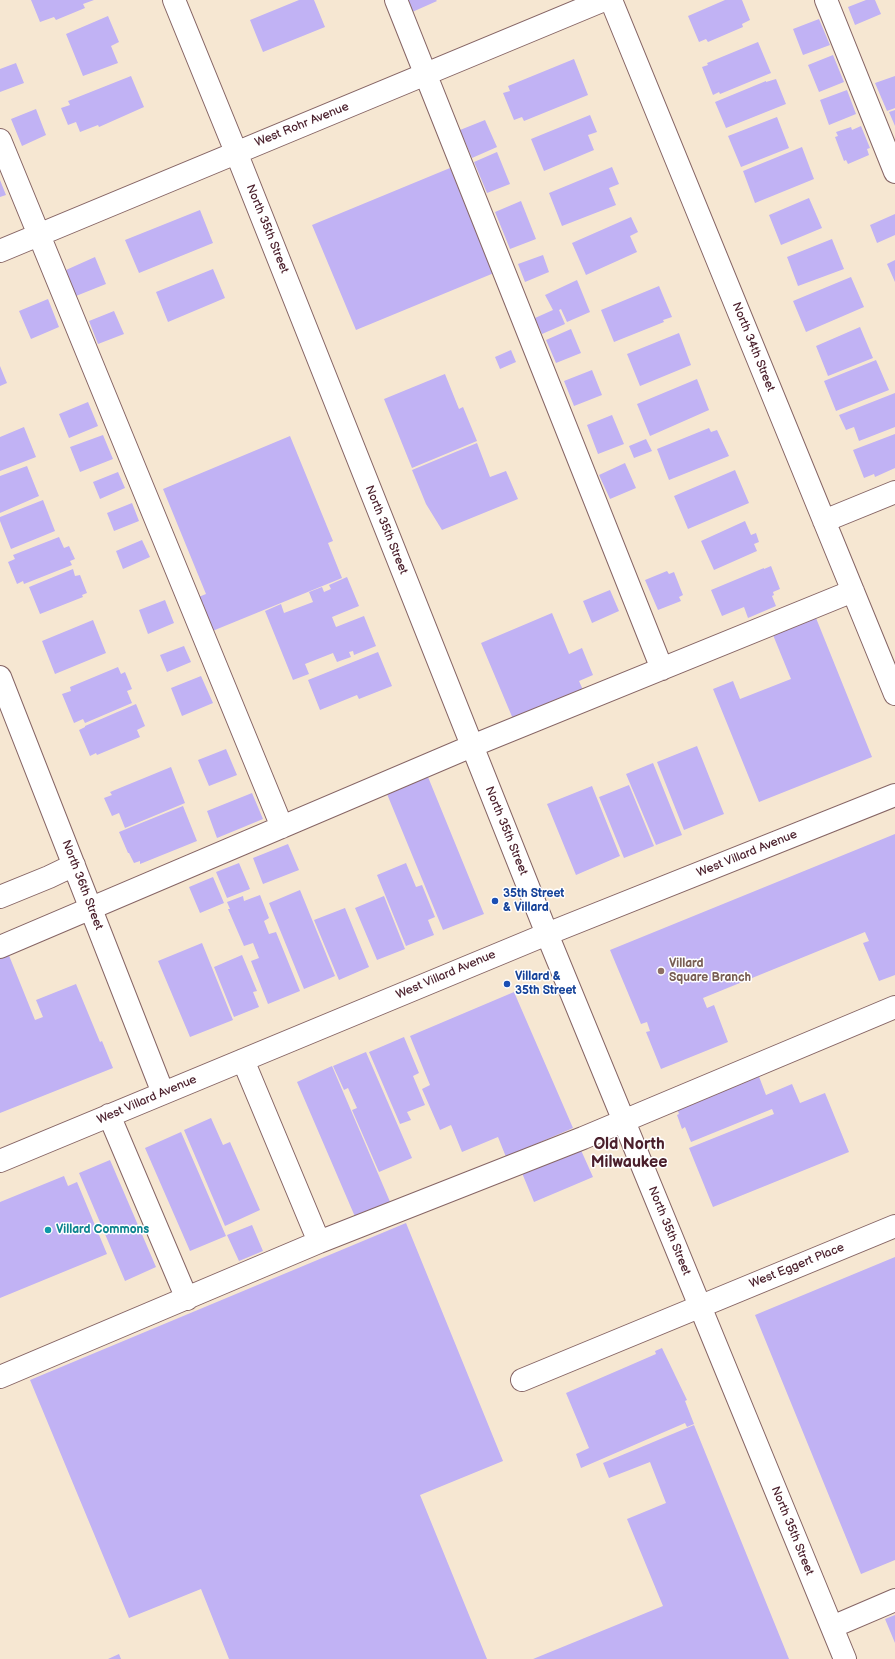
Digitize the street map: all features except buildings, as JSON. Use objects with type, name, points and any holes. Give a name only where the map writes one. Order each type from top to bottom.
[{"type":"street","name":"North 35th Street","points":[[174,0],[236,152],[547,934],[845,1659]]},
{"type":"street","points":[[396,0],[662,669]]},
{"type":"street","name":"West Rohr Avenue","points":[[0,251],[604,0]]},
{"type":"street","name":"North 34th Street","points":[[611,0],[895,694]]},
{"type":"street","points":[[826,0],[895,172]]},
{"type":"street","points":[[0,140],[282,827]]},
{"type":"street","points":[[824,521],[895,492]]},
{"type":"street","points":[[0,947],[90,907],[472,746],[853,591]]},
{"type":"street","name":"North 36th Street","points":[[0,677],[163,1093]]},
{"type":"street","name":"West Villard Avenue","points":[[0,1161],[547,934],[895,795]]},
{"type":"street","points":[[0,898],[74,865]]},
{"type":"street","points":[[0,1377],[319,1242],[624,1120],[895,1007]]},
{"type":"street","points":[[243,1060],[319,1242]]},
{"type":"street","points":[[109,1115],[187,1298]]},
{"type":"street","name":"West Eggert Place","points":[[522,1380],[895,1226]]},
{"type":"street","points":[[832,1627],[895,1600]]},
{"type":"place","name":"35th Street & Villard","points":[[495,901]]},
{"type":"place","name":"Villard Square Branch","points":[[661,971]]},
{"type":"place","name":"Villard & 35th Street","points":[[507,984]]},
{"type":"place","name":"Villard Commons","points":[[48,1230]]},
{"type":"district","name":"Old North Milwaukee","points":[[629,1154]]}]
